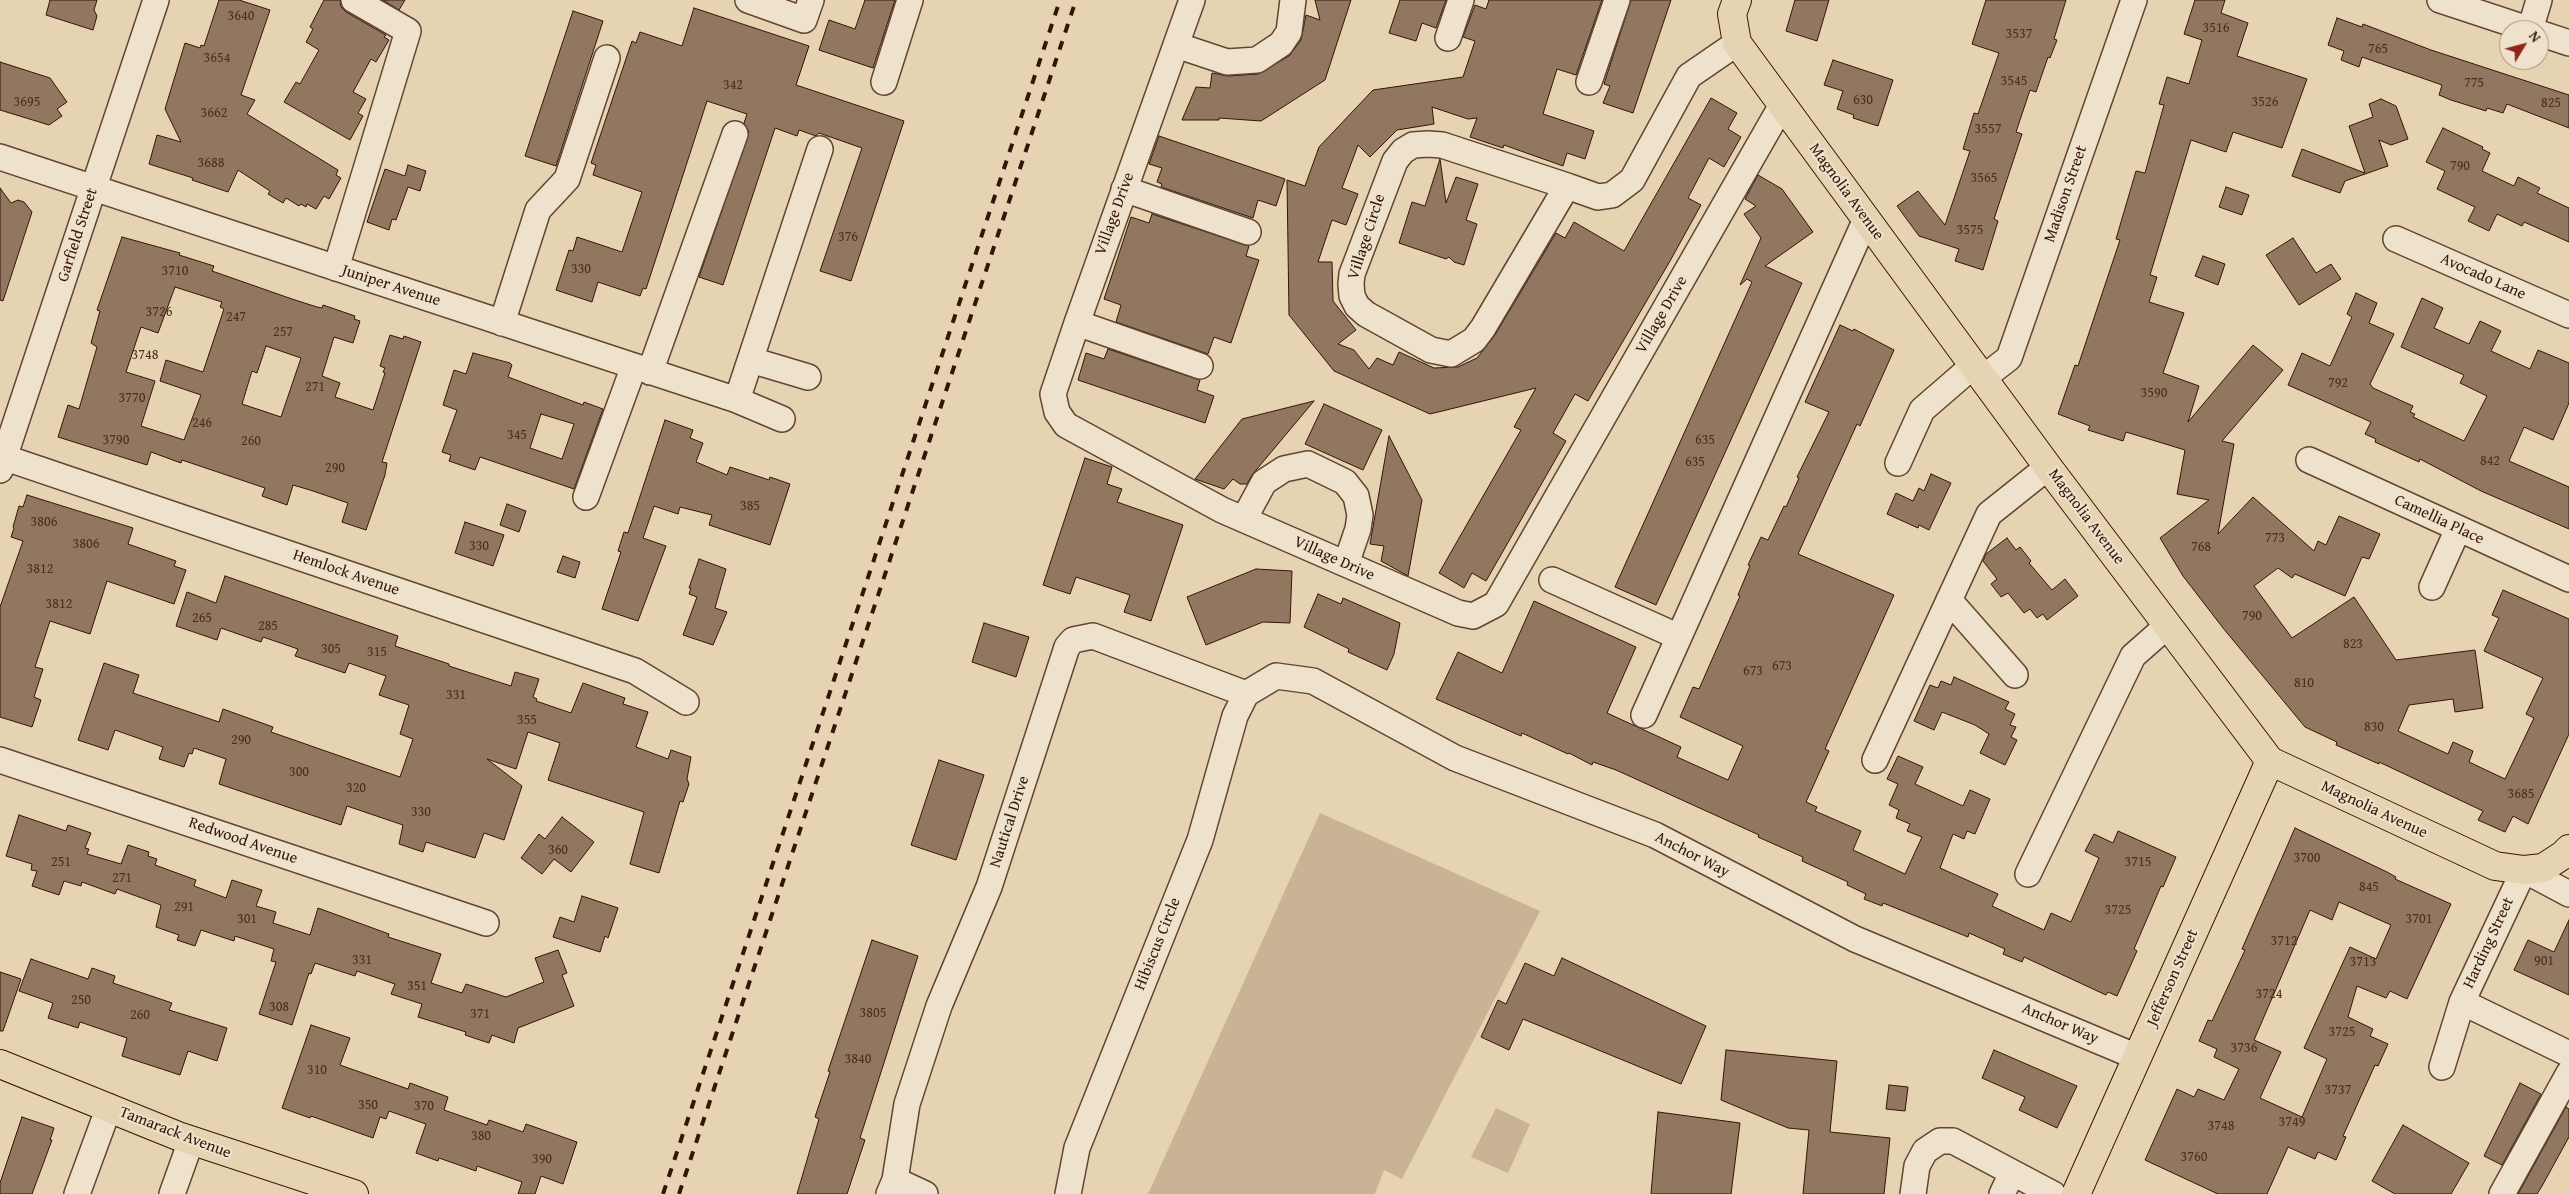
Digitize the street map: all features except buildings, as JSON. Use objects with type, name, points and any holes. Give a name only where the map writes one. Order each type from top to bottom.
[{"type":"main road","name":"Magnolia Avenue","points":[[1737,0],[1732,14],[1737,43],[2048,466],[2270,761],[2495,866],[2524,870]]},
{"type":"main road","name":"Jefferson Street","points":[[2076,1194],[2270,761]]},
{"type":"main road","points":[[2524,870],[2543,868],[2563,856],[2569,848]]},
{"type":"main road","name":"Tamarack Avenue","points":[[0,1064],[191,1141],[354,1194]]},
{"type":"street","name":"Garfield Street","points":[[1,461],[156,0]]},
{"type":"street","points":[[336,268],[408,31],[354,0]]},
{"type":"street","points":[[748,0],[804,20],[811,0]]},
{"type":"street","points":[[884,82],[910,0]]},
{"type":"street","name":"Village Drive","points":[[1192,0],[1124,188],[1053,394],[1057,412],[1066,425],[1244,519],[1458,613],[1474,616],[1496,604],[1782,105]]},
{"type":"street","points":[[1176,45],[1227,62],[1256,60],[1281,44],[1290,32],[1293,0]]},
{"type":"street","points":[[1448,38],[1461,0]]},
{"type":"street","points":[[1589,82],[1617,0]]},
{"type":"street","name":"Madison Street","points":[[1898,463],[1922,410],[1979,372],[2009,358],[2134,0]]},
{"type":"street","points":[[2440,0],[2501,20]]},
{"type":"street","points":[[2534,20],[2540,0]]},
{"type":"street","points":[[2549,36],[2569,43]]},
{"type":"street","name":"Village Circle","points":[[1567,186],[1483,328],[1474,340],[1464,348],[1451,354],[1431,350],[1366,314],[1357,306],[1352,296],[1352,274],[1395,161],[1403,151],[1413,145],[1442,145],[1567,186],[1598,197],[1612,195],[1632,180],[1689,76],[1737,43]]},
{"type":"street","points":[[502,323],[538,210],[567,179],[607,58]]},
{"type":"street","points":[[586,497],[642,369],[734,134]]},
{"type":"street","points":[[738,400],[820,150]]},
{"type":"street","name":"Juniper Avenue","points":[[0,157],[738,400],[782,419]]},
{"type":"street","points":[[1124,188],[1248,232]]},
{"type":"street","points":[[1644,715],[1866,219]]},
{"type":"street","name":"Avocado Lane","points":[[2396,239],[2569,315]]},
{"type":"street","points":[[1077,323],[1200,366]]},
{"type":"street","points":[[751,360],[808,377]]},
{"type":"street","name":"Camellia Place","points":[[2309,460],[2569,579]]},
{"type":"street","name":"Hemlock Avenue","points":[[1,461],[635,671],[686,702]]},
{"type":"street","points":[[1244,519],[1264,482],[1284,469],[1308,464],[1345,482],[1356,496],[1360,515],[1358,529],[1346,564]]},
{"type":"street","points":[[1875,760],[1989,514],[2048,466]]},
{"type":"street","points":[[2432,587],[2458,528]]},
{"type":"street","points":[[1552,580],[1679,637]]},
{"type":"street","points":[[1949,600],[2015,675]]},
{"type":"street","points":[[2028,874],[2133,656],[2167,626]]},
{"type":"street","name":"Nautical Drive","points":[[925,1194],[892,1187],[907,1104],[940,1006],[989,887],[1067,647],[1073,640],[1093,636],[1246,694]]},
{"type":"street","name":"Anchor Way","points":[[1246,694],[1276,676],[1313,681],[1455,758],[1655,835],[1855,939],[2138,1057]]},
{"type":"street","name":"Hibiscus Circle","points":[[1068,1194],[1077,1148],[1200,840],[1235,716],[1246,694]]},
{"type":"street","name":"Redwood Avenue","points":[[0,760],[486,923]]},
{"type":"street","name":"Magnolia Avenue","points":[[2524,870],[2569,894]]},
{"type":"street","name":"Harding Street","points":[[2442,1067],[2462,1002],[2524,870]]},
{"type":"street","points":[[2462,1002],[2569,1054]]},
{"type":"street","points":[[2502,1194],[2569,1073]]},
{"type":"street","points":[[77,1194],[109,1107]]},
{"type":"street","points":[[172,1194],[191,1141]]},
{"type":"street","points":[[1913,1194],[1917,1166],[1925,1151],[1940,1141],[1953,1141],[2007,1184],[2053,1194]]},
{"type":"shaded area","points":[[1320,813],[1540,911],[1402,1179],[1384,1170],[1375,1194],[1148,1194]]},
{"type":"shaded area","points":[[1496,1108],[1530,1124],[1508,1173],[1471,1157]]},
{"type":"railway","points":[[663,1194],[1060,0]]},
{"type":"railway","points":[[679,1194],[1076,0]]}]
